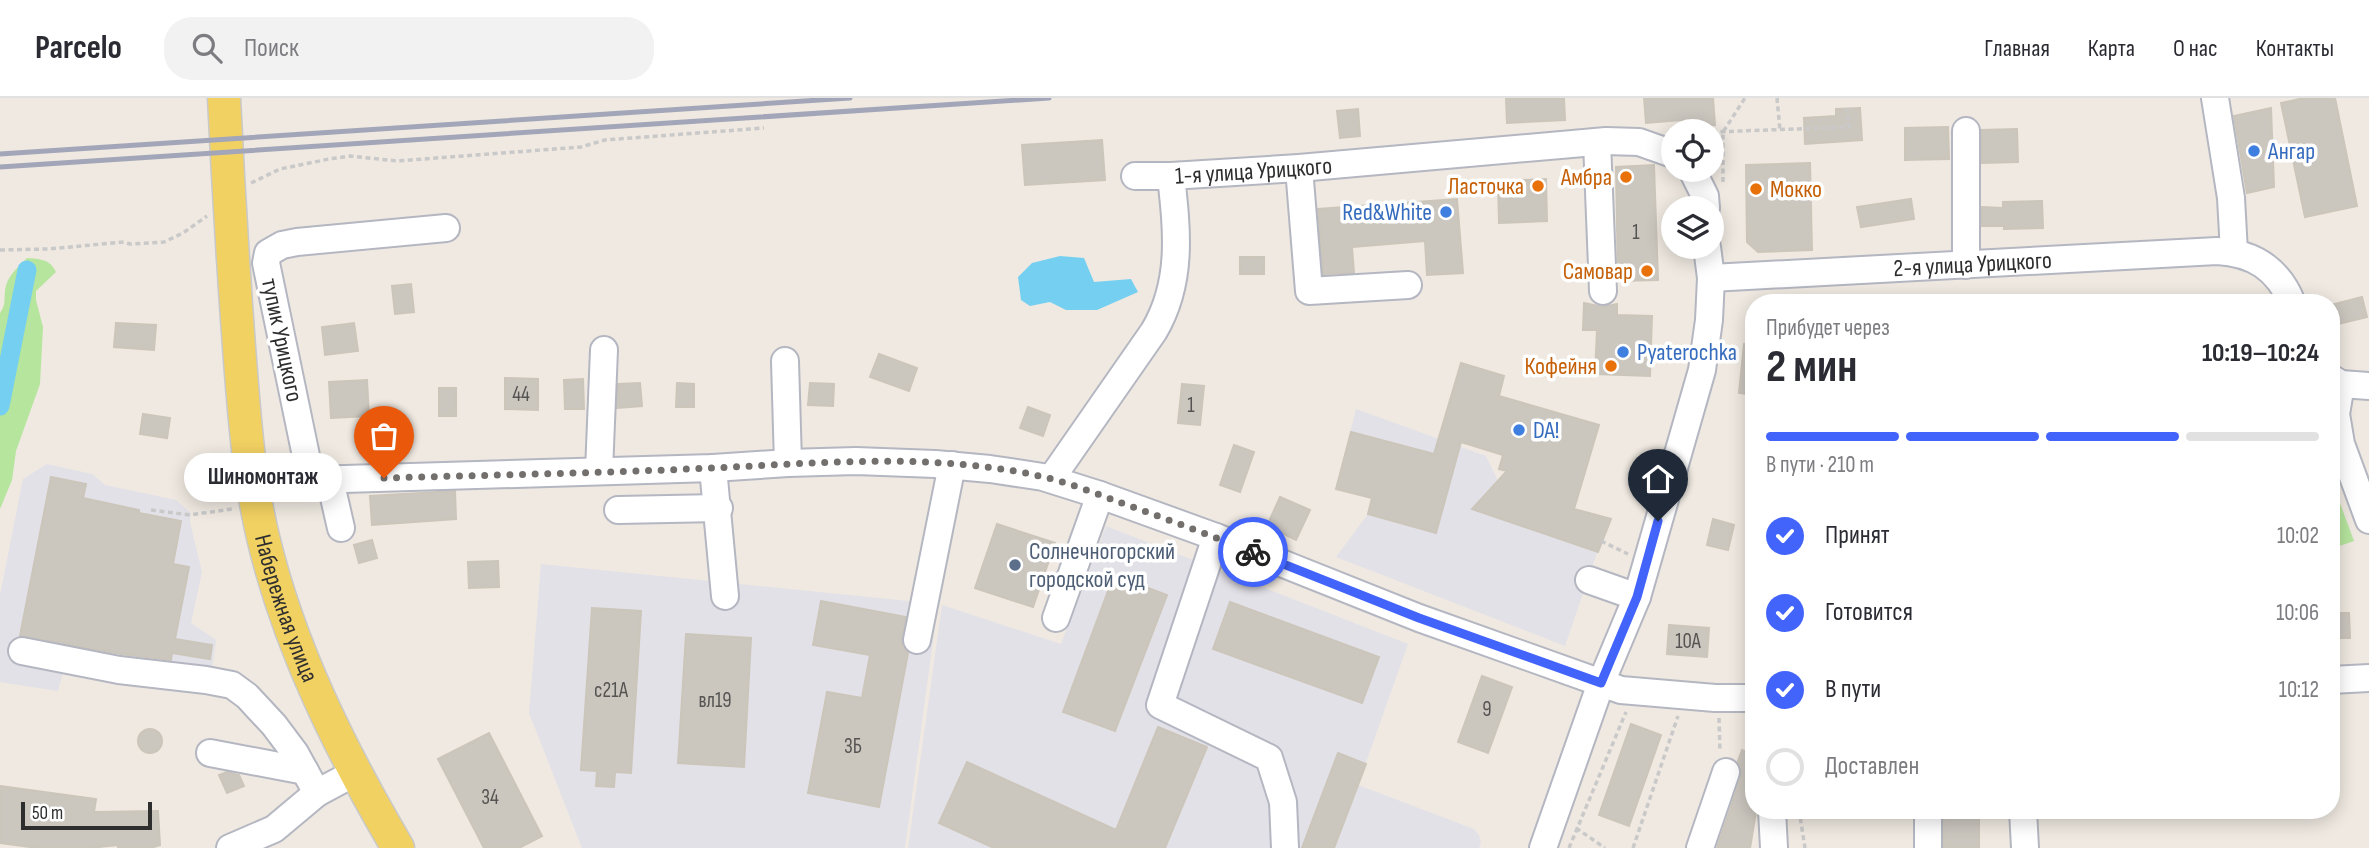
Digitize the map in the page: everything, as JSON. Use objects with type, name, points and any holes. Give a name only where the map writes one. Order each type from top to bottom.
[{"type":"main road","name":"Набережная улица","points":[[224,98],[245,432],[266,549],[291,631],[356,772],[398,848]]},
{"type":"street","points":[[2215,98],[2231,198],[2234,252],[2272,269],[2287,294]]},
{"type":"street","points":[[1966,131],[1966,265]]},
{"type":"street","points":[[1597,142],[1603,291]]},
{"type":"street","name":"1-я улица Урицкого","points":[[1051,479],[1154,331],[1164,312],[1172,290],[1177,258],[1171,176],[1299,168],[1597,142],[1639,142],[1661,150]]},
{"type":"street","points":[[1299,168],[1309,291],[1408,285]]},
{"type":"street","points":[[1135,176],[1171,176]]},
{"type":"street","name":"тупик Урицкого","points":[[321,480],[266,263],[268,253],[282,245],[297,242],[446,228]]},
{"type":"street","name":"2-я улица Урицкого","points":[[1711,278],[2234,252]]},
{"type":"street","points":[[1543,848],[1601,683],[1637,597],[1702,370],[1709,320],[1711,278],[1709,259]]},
{"type":"street","points":[[599,471],[604,350]]},
{"type":"street","points":[[785,361],[788,463]]},
{"type":"street","points":[[2340,382],[2369,386]]},
{"type":"street","points":[[2340,438],[2369,520]]},
{"type":"street","points":[[253,486],[321,480],[856,461],[990,469],[1051,479],[1100,495],[1216,537],[1419,618],[1621,690],[1745,698]]},
{"type":"street","points":[[917,640],[952,466]]},
{"type":"street","points":[[713,468],[719,508],[725,596]]},
{"type":"street","points":[[321,480],[341,528]]},
{"type":"street","points":[[1056,618],[1100,495]]},
{"type":"street","points":[[618,510],[719,508]]},
{"type":"street","points":[[1216,537],[1160,705],[1269,758],[1283,802],[1286,848]]},
{"type":"street","points":[[1589,580],[1637,597]]},
{"type":"street","points":[[22,651],[119,670],[232,685],[274,725],[311,782]]},
{"type":"street","points":[[2340,680],[2369,678]]},
{"type":"street","points":[[210,753],[311,782],[356,772]]},
{"type":"street","points":[[1700,848],[1726,772]]},
{"type":"street","points":[[230,848],[274,829],[311,782]]},
{"type":"street","points":[[1772,819],[1774,848]]},
{"type":"street","points":[[1928,819],[1928,848]]},
{"type":"street","points":[[2023,819],[2025,848]]},
{"type":"path","points":[[1724,130],[1745,98]]},
{"type":"path","points":[[1777,98],[1780,131]]},
{"type":"path","points":[[1724,132],[1849,127],[1847,108]]},
{"type":"path","points":[[255,181],[280,169],[350,156],[397,161],[581,147],[605,140],[764,128]]},
{"type":"path","points":[[0,250],[164,242],[201,220]]},
{"type":"path","points":[[151,510],[190,515],[228,509]]},
{"type":"path","points":[[1601,541],[1636,557]]},
{"type":"path","points":[[1569,848],[1627,709]]},
{"type":"path","points":[[1633,848],[1678,716]]},
{"type":"path","points":[[1719,718],[1719,750],[1726,772]]},
{"type":"path","points":[[1801,819],[1806,846]]},
{"type":"path","points":[[1576,828],[1605,848]]},
{"type":"shaded area","points":[[1356,409],[1486,456],[1498,481],[1601,541],[1565,646],[1336,557],[1368,514],[1372,499],[1336,489]]},
{"type":"shaded area","points":[[47,464],[92,474],[105,485],[176,500],[191,513],[190,522],[202,572],[191,623],[216,640],[209,691],[63,672],[58,691],[0,682],[0,595],[23,479]]},
{"type":"shaded area","points":[[1106,526],[1408,644],[1358,785],[1474,829],[1479,835],[1479,848],[908,848],[942,605],[1061,644]]},
{"type":"shaded area","points":[[541,564],[938,604],[905,848],[582,848],[529,713]]},
{"type":"green space","points":[[27,258],[48,262],[56,272],[36,291],[43,327],[40,384],[16,451],[12,480],[0,509],[0,313],[8,281]]},
{"type":"green space","points":[[2340,503],[2354,541],[2340,546]]},
{"type":"water","points":[[1060,256],[1084,258],[1094,282],[1131,279],[1138,292],[1097,310],[1066,310],[1050,302],[1030,306],[1021,300],[1018,277],[1032,263]]},
{"type":"building","points":[[1506,98],[1564,98],[1565,120],[1507,123]]},
{"type":"building","points":[[1644,98],[1713,98],[1715,119],[1661,119],[1661,122],[1646,123]]},
{"type":"building","points":[[2304,98],[2335,98],[2357,206],[2305,217],[2281,103]]},
{"type":"building","points":[[1860,108],[1862,140],[1805,144],[1804,118],[1836,116],[1836,109]]},
{"type":"building","name":"Ангар","points":[[2271,108],[2274,187],[2247,193],[2234,116]]},
{"type":"building","points":[[1358,109],[1360,136],[1340,138],[1337,111]]},
{"type":"building","points":[[1948,127],[1949,159],[1905,160],[1905,128]]},
{"type":"building","points":[[2017,129],[2018,162],[1982,163],[1981,130]]},
{"type":"building","points":[[1102,140],[1105,180],[1025,185],[1022,145]]},
{"type":"building","points":[[1810,163],[1812,250],[1758,252],[1747,242],[1746,165]]},
{"type":"building","points":[[1654,165],[1658,280],[1618,281],[1616,167]]},
{"type":"building","points":[[1546,179],[1547,221],[1499,223],[1498,181]]},
{"type":"building","points":[[1457,199],[1463,273],[1427,275],[1425,241],[1352,247],[1354,273],[1323,274],[1318,209]]},
{"type":"building","points":[[1911,199],[1914,219],[1861,227],[1857,207]]},
{"type":"building","points":[[2042,201],[2043,228],[2004,229],[2004,226],[1982,226],[1982,207],[2003,208],[2003,202]]},
{"type":"building","points":[[1240,257],[1264,257],[1264,274],[1240,274]]},
{"type":"building","points":[[411,284],[414,312],[395,314],[392,286]]},
{"type":"building","points":[[2362,297],[2367,317],[2340,324],[2340,303]]},
{"type":"building","name":"Pyaterochka","points":[[1584,303],[1603,307],[1617,304],[1617,315],[1652,316],[1650,376],[1595,374],[1597,330],[1583,330]]},
{"type":"building","points":[[116,323],[156,325],[154,350],[114,347]]},
{"type":"building","points":[[354,323],[358,351],[325,355],[322,327]]},
{"type":"building","points":[[1744,344],[1745,344],[1745,394],[1739,393]]},
{"type":"building","points":[[879,354],[917,368],[909,391],[870,377]]},
{"type":"building","points":[[1461,363],[1504,376],[1499,396],[1599,425],[1574,509],[1611,519],[1598,552],[1472,509],[1507,471],[1499,469],[1503,455],[1461,442],[1436,533],[1368,514],[1372,498],[1336,489],[1351,432],[1434,454]]},
{"type":"building","points":[[505,378],[538,379],[538,410],[505,409]]},
{"type":"building","points":[[583,379],[584,409],[565,409],[564,380]]},
{"type":"building","points":[[367,380],[369,416],[331,418],[329,382]]},
{"type":"building","points":[[640,383],[642,406],[617,408],[618,384]]},
{"type":"building","points":[[677,383],[694,384],[694,407],[676,407]]},
{"type":"building","points":[[810,383],[834,384],[833,406],[808,405]]},
{"type":"building","points":[[1182,384],[1204,386],[1200,425],[1178,423]]},
{"type":"building","points":[[439,388],[456,388],[456,416],[439,416]]},
{"type":"building","points":[[1028,407],[1050,415],[1043,436],[1020,428]]},
{"type":"building","points":[[143,414],[170,418],[167,438],[140,434]]},
{"type":"building","points":[[1234,445],[1254,452],[1240,492],[1220,485]]},
{"type":"building","points":[[51,477],[86,484],[83,498],[181,521],[173,564],[189,567],[175,639],[212,645],[210,659],[172,653],[171,660],[121,654],[20,636]]},
{"type":"building","points":[[455,491],[456,519],[372,525],[370,496]]},
{"type":"building","points":[[1280,497],[1310,510],[1296,540],[1267,526]]},
{"type":"building","points":[[1713,519],[1734,525],[1728,550],[1707,545]]},
{"type":"building","name":"Солнечногорский городской суд","points":[[997,524],[1055,543],[1033,607],[975,588]]},
{"type":"building","points":[[372,540],[377,558],[359,563],[354,545]]},
{"type":"building","points":[[498,561],[499,587],[469,588],[468,562]]},
{"type":"building","points":[[1114,575],[1167,595],[1115,731],[1063,712]]},
{"type":"building","points":[[821,601],[906,617],[902,646],[908,653],[879,807],[808,793],[827,692],[862,698],[870,655],[813,645]]},
{"type":"building","points":[[1230,602],[1379,657],[1362,703],[1213,649]]},
{"type":"building","points":[[592,608],[641,611],[631,773],[615,772],[614,787],[596,786],[597,771],[581,770]]},
{"type":"building","points":[[2340,613],[2349,613],[2350,638],[2340,638]]},
{"type":"building","points":[[1669,625],[1709,628],[1707,657],[1667,654]]},
{"type":"building","points":[[686,634],[751,638],[744,767],[678,763]]},
{"type":"building","points":[[1482,676],[1512,687],[1488,753],[1458,742]]},
{"type":"building","points":[[1631,724],[1661,735],[1629,826],[1599,815]]},
{"type":"building","points":[[1158,727],[1207,747],[1165,848],[994,848],[939,823],[967,762],[1116,830]]},
{"type":"building","points":[[150,729],[158,733],[162,741],[158,749],[150,753],[142,749],[138,741],[142,733]]},
{"type":"building","points":[[489,733],[542,836],[519,848],[484,848],[438,759]]},
{"type":"building","points":[[1742,750],[1745,751],[1745,819],[1755,819],[1750,848],[1717,848],[1741,777],[1738,761]]},
{"type":"building","points":[[1338,753],[1366,764],[1334,848],[1302,848]]},
{"type":"building","points":[[227,772],[239,775],[244,786],[227,793],[219,775]]},
{"type":"building","points":[[0,786],[96,799],[94,812],[158,811],[160,845],[151,848],[118,848],[118,845],[38,848],[0,843]]},
{"type":"building","points":[[1944,819],[1979,819],[1979,848],[1944,848]]},
{"type":"waterway","points":[[0,406],[27,270]]},
{"type":"railway","points":[[0,154],[850,98]]},
{"type":"railway","points":[[0,167],[1049,98]]},
{"type":"way so far","points":[[384,478],[856,461],[935,464],[1043,477],[1126,504],[1253,552]]},
{"type":"place","name":"Ангар","points":[[2254,151]]},
{"type":"place","name":"Амбра","points":[[1626,177]]},
{"type":"place","name":"Ласточка","points":[[1538,186]]},
{"type":"place","name":"Мокко","points":[[1756,189]]},
{"type":"place","name":"Red&White","points":[[1446,212]]},
{"type":"place","name":"Самовар","points":[[1647,271]]},
{"type":"place","name":"Pyaterochka","points":[[1623,352]]},
{"type":"place","name":"Кофейня","points":[[1611,366]]},
{"type":"place","name":"DA!","points":[[1519,430]]},
{"type":"place","name":"Шиномонтаж","points":[[384,478]]},
{"type":"place","name":"Солнечногорский городской суд","points":[[1015,565]]},
{"type":"route","points":[[1253,552],[1419,618],[1601,683],[1637,597],[1658,521]]}]
